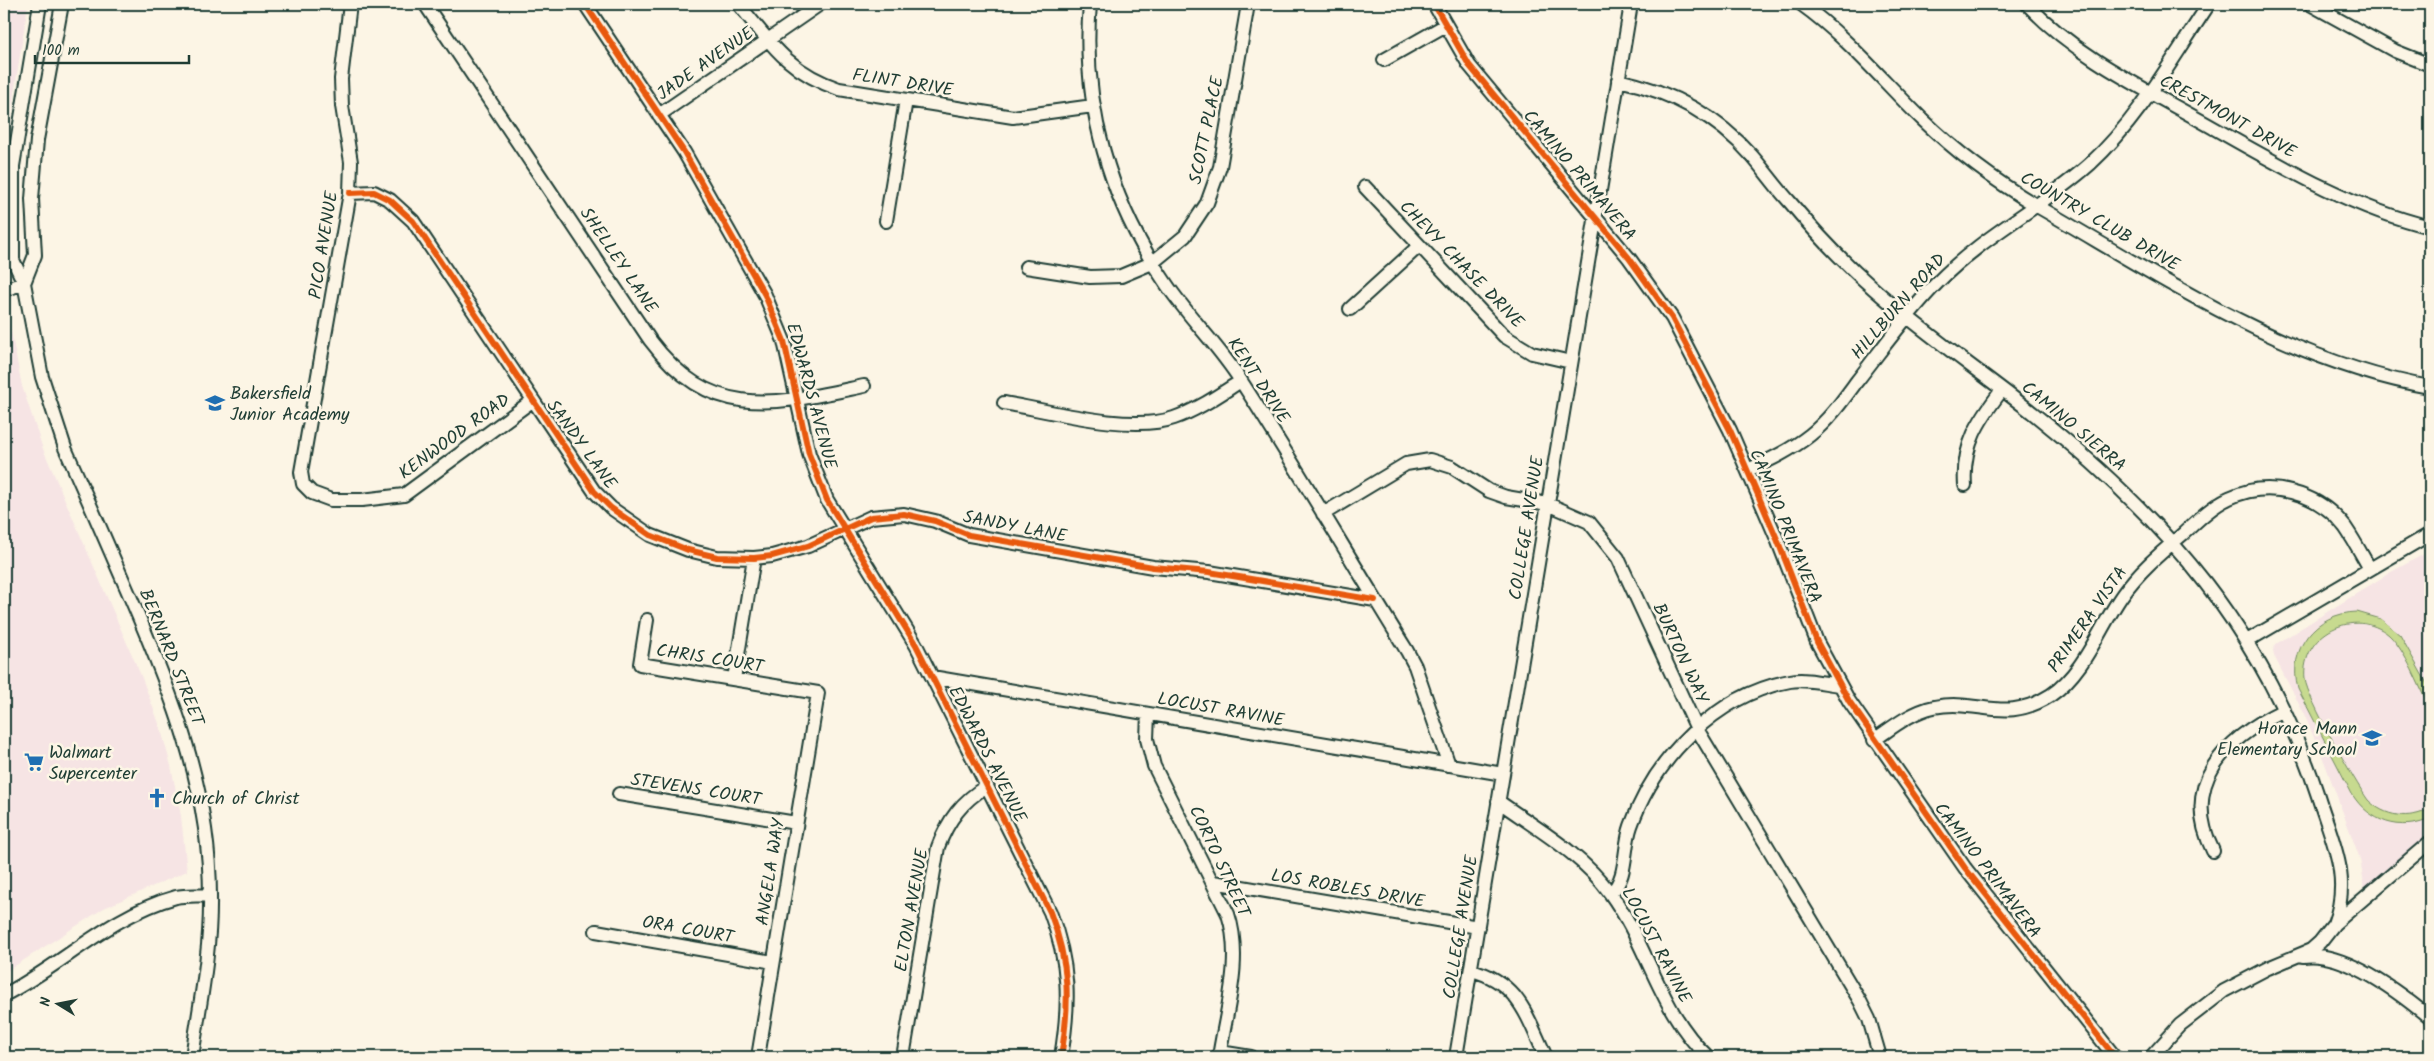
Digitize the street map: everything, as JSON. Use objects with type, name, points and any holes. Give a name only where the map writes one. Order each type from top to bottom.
[{"type":"street","name":"BERNARD STREET","points":[[40,4],[13,166],[14,260],[24,284],[33,336],[51,408],[65,448],[158,660],[184,731],[202,814],[210,895],[204,984],[192,1057]]},
{"type":"street","points":[[4,290],[24,284],[35,255],[32,199],[37,140],[62,4]]},
{"type":"street","name":"PICO AVENUE","points":[[307,489],[303,484],[301,472],[307,449],[350,192],[351,162],[342,106],[341,80],[350,4]]},
{"type":"street","name":"SHELLEY LANE","points":[[425,4],[659,352],[686,377],[719,394],[758,402],[797,400],[864,386]]},
{"type":"street","name":"EDWARDS AVENUE","points":[[585,4],[684,152],[765,295],[784,341],[808,454],[816,477],[844,529],[916,645],[1050,912],[1064,955],[1068,996],[1067,1021],[1061,1057]]},
{"type":"street","name":"JADE AVENUE","points":[[659,116],[820,4]]},
{"type":"street","name":"KENT DRIVE","points":[[1090,4],[1088,48],[1093,106],[1100,141],[1118,195],[1152,263],[1168,287],[1209,337],[1241,381],[1415,666],[1449,765]]},
{"type":"street","name":"SCOTT PLACE","points":[[1026,267],[1090,277],[1121,276],[1152,263],[1185,236],[1208,203],[1215,185],[1222,157],[1248,4]]},
{"type":"street","name":"CAMINO PRIMAVERA","points":[[1434,4],[1469,65],[1652,287],[1672,318],[1690,350],[1748,470],[1817,642],[1839,685],[1874,740],[1966,868],[2115,1057]]},
{"type":"street","name":"COLLEGE AVENUE","points":[[1456,1057],[1631,4]]},
{"type":"street","name":"COUNTRY CLUB DRIVE","points":[[1801,4],[1834,31],[1945,140],[2004,186],[2261,331],[2340,363],[2430,386]]},
{"type":"street","name":"CRESTMONT DRIVE","points":[[2027,4],[2053,29],[2080,50],[2150,92],[2320,186],[2382,213],[2430,227]]},
{"type":"street","name":"HILLBURN ROAD","points":[[1748,470],[1796,445],[1828,418],[1930,289],[1972,250],[2037,206],[2091,163],[2129,122],[2209,4]]},
{"type":"street","points":[[2310,4],[2387,47],[2430,65]]},
{"type":"street","name":"FLINT DRIVE","points":[[740,6],[768,41],[792,66],[821,83],[839,89],[1013,117],[1093,106]]},
{"type":"street","points":[[1384,60],[1446,25]]},
{"type":"street","name":"CAMINO SIERRA","points":[[1618,80],[1677,98],[1717,123],[1751,155],[1787,200],[1844,262],[1907,317],[2085,456],[2135,502],[2174,542],[2204,579],[2247,641],[2284,710],[2314,783],[2340,866],[2342,895],[2334,924]]},
{"type":"street","points":[[886,221],[906,100]]},
{"type":"street","name":"CHEVY CHASE DRIVE","points":[[1365,187],[1504,336],[1532,353],[1571,362]]},
{"type":"street","name":"SANDY LANE","points":[[350,192],[374,192],[390,200],[413,221],[594,491],[630,523],[662,541],[717,557],[754,558],[808,546],[871,517],[904,514],[935,521],[969,535],[1153,567],[1209,572],[1376,600]]},
{"type":"street","points":[[1350,309],[1419,246]]},
{"type":"street","points":[[1004,403],[1123,423],[1155,423],[1191,412],[1241,381]]},
{"type":"street","points":[[1965,486],[1965,456],[1969,440],[1982,416],[2002,390]]},
{"type":"street","name":"KENWOOD ROAD","points":[[307,489],[320,497],[350,501],[404,494],[532,400]]},
{"type":"street","name":"BURTON WAY","points":[[1323,514],[1406,464],[1430,460],[1452,467],[1489,490],[1506,497],[1548,504],[1589,522],[1618,558],[1697,729],[1860,1001],[1869,1019],[1880,1057]]},
{"type":"street","name":"PRIMERA VISTA","points":[[1874,740],[1906,718],[1934,707],[1950,705],[2007,710],[2030,705],[2051,695],[2075,672],[2134,580],[2215,506],[2229,498],[2257,490],[2290,491],[2320,504],[2344,526],[2370,569]]},
{"type":"street","points":[[2247,641],[2430,534]]},
{"type":"street","points":[[734,679],[754,558]]},
{"type":"street","name":"CHRIS COURT","points":[[647,620],[640,664],[818,693]]},
{"type":"street","name":"LOCUST RAVINE","points":[[932,678],[1503,774]]},
{"type":"street","points":[[1611,894],[1618,887],[1630,829],[1648,788],[1675,750],[1697,729],[1734,703],[1778,684],[1803,680],[1839,685]]},
{"type":"street","name":"ANGELA WAY","points":[[758,1057],[818,693]]},
{"type":"street","points":[[2213,852],[2202,824],[2201,809],[2206,782],[2213,767],[2224,752],[2247,730],[2284,710]]},
{"type":"street","name":"CORTO STREET","points":[[1148,714],[1148,739],[1154,766],[1228,914],[1235,946],[1219,1054]]},
{"type":"street","name":"ELTON AVENUE","points":[[903,1057],[938,847],[952,817],[962,804],[987,786]]},
{"type":"street","name":"STEVENS COURT","points":[[619,794],[796,823]]},
{"type":"street","name":"LOCUST RAVINE","points":[[1498,801],[1569,852],[1588,868],[1611,894],[1622,910],[1674,1015],[1686,1034],[1708,1057]]},
{"type":"street","points":[[2151,1057],[2180,1025],[2224,991],[2268,968],[2300,956],[2320,942],[2334,924],[2430,842]]},
{"type":"street","name":"LOS ROBLES DRIVE","points":[[1213,882],[1478,927]]},
{"type":"street","points":[[4,995],[94,935],[123,919],[177,897],[210,895]]},
{"type":"street","name":"ORA COURT","points":[[596,932],[774,962]]},
{"type":"street","points":[[2300,956],[2320,955],[2346,962],[2430,1018]]},
{"type":"street","points":[[1470,970],[1494,978],[1516,997],[1524,1009],[1546,1057]]},
{"type":"street","points":[[1219,1054],[1251,1057]]},
{"type":"shaded area","points":[[4,4],[28,4],[4,158]]},
{"type":"shaded area","points":[[4,318],[9,321],[22,386],[43,449],[142,678],[160,726],[171,766],[181,816],[187,871],[104,908],[4,973]]},
{"type":"shaded area","name":"Horace Mann Elementary School","points":[[2430,551],[2430,835],[2365,890],[2360,859],[2324,761],[2304,714],[2274,656],[2273,650],[2276,644],[2391,572]]},
{"type":"green space","points":[[2357,612],[2381,619],[2400,635],[2430,689],[2430,708],[2407,660],[2395,642],[2389,635],[2375,627],[2361,623],[2346,624],[2332,629],[2320,638],[2311,649],[2306,663],[2305,679],[2332,740],[2368,800],[2382,810],[2398,815],[2414,815],[2430,809],[2430,819],[2419,823],[2408,825],[2386,822],[2367,812],[2359,804],[2298,689],[2297,660],[2301,647],[2308,636],[2317,626],[2329,619],[2342,614]]},
{"type":"cycle path","points":[[585,4],[684,152],[765,295],[784,341],[809,454],[827,500],[916,645],[1050,912],[1057,931],[1065,966],[1067,1001],[1061,1057]]},
{"type":"cycle path","points":[[1434,4],[1469,65],[1629,258],[1672,318],[1730,430],[1777,539],[1817,642],[1849,701],[1965,868],[2115,1057]]},
{"type":"cycle path","points":[[350,193],[374,192],[390,200],[413,221],[594,491],[611,508],[650,535],[688,550],[717,557],[754,558],[772,556],[808,546],[871,517],[904,514],[935,521],[969,535],[1153,567],[1209,572],[1375,600]]},
{"type":"place","name":"Bakersfield Junior Academy","points":[[215,403]]},
{"type":"place","name":"Horace Mann Elementary School","points":[[2372,738]]},
{"type":"place","name":"Walmart Supercenter","points":[[34,762]]},
{"type":"place","name":"Church of Christ","points":[[157,798]]}]
